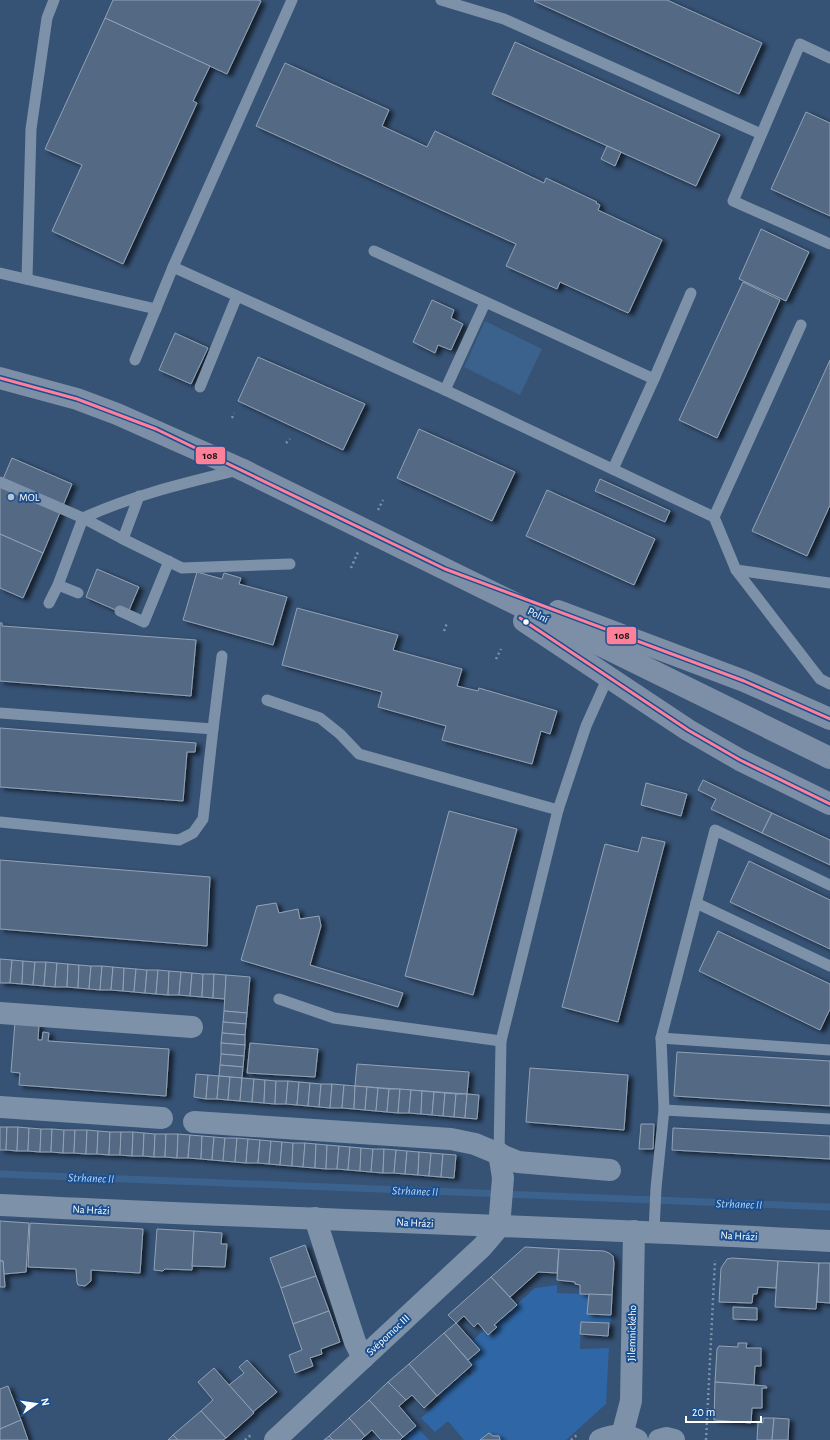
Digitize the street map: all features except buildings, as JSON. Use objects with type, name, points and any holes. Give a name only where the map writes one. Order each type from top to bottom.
[{"type":"main road","name":"Polní","points":[[0,378],[70,397],[117,414],[241,469],[830,758]]},
{"type":"main road","points":[[445,569],[688,730],[740,760],[830,804]]},
{"type":"main road","points":[[445,569],[744,681],[830,719]]},
{"type":"street","points":[[0,1013],[192,1027]]},
{"type":"street","points":[[0,1107],[162,1118]]},
{"type":"street","points":[[194,1122],[452,1139],[475,1144],[518,1162],[610,1170]]},
{"type":"street","points":[[500,1154],[503,1178],[500,1217]]},
{"type":"street","name":"Na Hrázi","points":[[0,1205],[208,1216],[315,1218],[500,1217],[644,1231],[830,1241]]},
{"type":"street","name":"Svépomoc III","points":[[275,1440],[482,1247],[500,1217]]},
{"type":"street","points":[[315,1218],[356,1342],[363,1358]]},
{"type":"street","name":"Jilemnického","points":[[630,1437],[631,1401],[644,1231]]},
{"type":"street","points":[[600,1440],[615,1435],[630,1437]]},
{"type":"street","points":[[658,1440],[666,1438],[674,1440]]},
{"type":"lane","points":[[27,279],[31,129],[47,18],[54,0]]},
{"type":"lane","points":[[135,360],[173,267],[292,0]]},
{"type":"lane","points":[[441,0],[504,19],[761,134]]},
{"type":"lane","points":[[830,58],[800,44],[733,201],[830,244]]},
{"type":"lane","points":[[374,251],[654,379]]},
{"type":"lane","points":[[173,267],[445,390],[714,517],[736,570],[820,679],[830,684]]},
{"type":"lane","points":[[0,272],[156,309]]},
{"type":"lane","points":[[613,469],[654,379],[690,293]]},
{"type":"lane","points":[[200,388],[237,296]]},
{"type":"lane","points":[[445,390],[486,303]]},
{"type":"lane","points":[[714,517],[801,325]]},
{"type":"lane","points":[[49,603],[58,585],[83,518],[113,504],[138,496],[241,469]]},
{"type":"lane","points":[[0,482],[83,518],[182,568],[290,564]]},
{"type":"lane","points":[[123,539],[138,496]]},
{"type":"lane","points":[[120,611],[144,622],[169,561]]},
{"type":"lane","points":[[736,570],[830,583]]},
{"type":"lane","points":[[58,585],[78,593]]},
{"type":"lane","points":[[0,822],[179,840],[193,833],[203,819],[222,656]]},
{"type":"lane","points":[[500,1154],[501,1041],[558,810],[586,726],[608,677]]},
{"type":"lane","points":[[267,700],[320,718],[340,734],[359,754],[558,810]]},
{"type":"lane","points":[[0,713],[213,728]]},
{"type":"lane","points":[[644,1231],[655,1209],[664,1110],[661,1038],[715,830],[830,885]]},
{"type":"lane","points":[[696,903],[830,966]]},
{"type":"lane","points":[[279,999],[334,1018],[501,1041]]},
{"type":"lane","points":[[661,1038],[830,1050]]},
{"type":"lane","points":[[664,1110],[830,1119]]},
{"type":"path","points":[[232,418],[234,414]]},
{"type":"path","points":[[286,443],[290,439]]},
{"type":"path","points":[[444,631],[447,624]]},
{"type":"path","points":[[496,659],[500,649]]},
{"type":"path","points":[[706,1440],[716,1257]]},
{"type":"shaded area","points":[[485,321],[542,349],[520,395],[464,367]]},
{"type":"shaded area","points":[[557,1285],[557,1293],[589,1294],[587,1314],[611,1315],[611,1323],[581,1322],[580,1349],[609,1348],[606,1404],[566,1440],[500,1440],[499,1436],[493,1436],[489,1433],[480,1440],[464,1440],[448,1421],[435,1432],[421,1418],[441,1400],[437,1396],[464,1371],[469,1376],[472,1373],[468,1368],[468,1360],[480,1350],[472,1341],[484,1330],[488,1334],[490,1333],[492,1335],[496,1331],[494,1329],[496,1327],[494,1325],[535,1288]]},
{"type":"shaded area","points":[[416,1426],[429,1440],[404,1440],[403,1437]]},
{"type":"waterway","name":"Strhanec II","points":[[0,1174],[830,1207]]},
{"type":"transit line","name":"108","points":[[0,378],[77,399],[156,429],[445,569],[744,681],[830,719]]},
{"type":"transit line","name":"108","points":[[520,618],[688,730],[740,760],[830,804]]},
{"type":"place","name":"MOL","points":[[11,497]]}]
